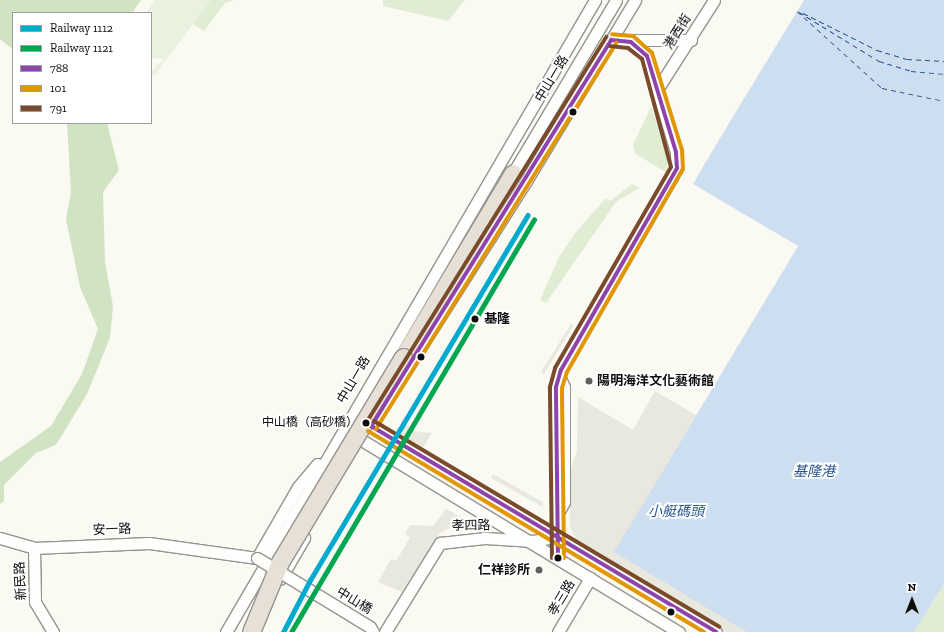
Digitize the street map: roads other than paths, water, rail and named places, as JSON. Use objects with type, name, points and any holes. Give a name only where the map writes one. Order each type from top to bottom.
[{"type":"highway","points":[[252,632],[280,562],[403,357],[519,177]]},
{"type":"street","name":"中山一路","points":[[226,632],[329,451],[595,0]]},
{"type":"street","name":"中山一路","points":[[244,632],[260,613],[519,177],[616,0]]},
{"type":"street","name":"中山一路","points":[[519,177],[611,40],[634,0]]},
{"type":"street","name":"港西街","points":[[658,88],[691,40],[714,0]]},
{"type":"street","points":[[611,40],[632,42],[691,40]]},
{"type":"street","points":[[558,558],[559,511],[564,502],[564,387],[560,378],[568,355],[675,174],[676,152],[658,88],[647,56],[632,42]]},
{"type":"street","points":[[498,164],[519,177]]},
{"type":"street","points":[[351,414],[559,536],[711,631]]},
{"type":"street","points":[[342,429],[533,541],[590,578],[680,632]]},
{"type":"street","points":[[257,558],[311,470],[329,451]]},
{"type":"street","points":[[485,538],[494,528],[489,516]]},
{"type":"street","name":"孝四路","points":[[385,632],[436,547],[451,539],[485,538],[533,541],[559,536]]},
{"type":"street","name":"安一路","points":[[0,538],[34,548],[149,543],[257,558]]},
{"type":"street","name":"新民路","points":[[34,548],[35,602],[53,632]]},
{"type":"street","name":"中山橋","points":[[257,558],[370,627],[373,632]]},
{"type":"street","name":"孝三路","points":[[558,632],[590,578]]},
{"type":"water","name":"基隆港","points":[[804,0],[944,0],[944,584],[914,632],[747,632],[614,552],[798,246],[692,184]]},
{"type":"rail line","name":"1112","points":[[283,632],[310,580],[528,215]]},
{"type":"rail line","name":"1121","points":[[291,632],[534,219]]},
{"type":"place","name":"基隆","points":[[475,319]]},
{"type":"place","name":"陽明海洋文化藝術館","points":[[589,381]]},
{"type":"place","name":"中山橋（高砂橋）","points":[[366,423]]},
{"type":"place","name":"仁祥診所","points":[[539,570]]},
{"type":"water label","name":"小艇碼頭","points":[[676,512]]}]
